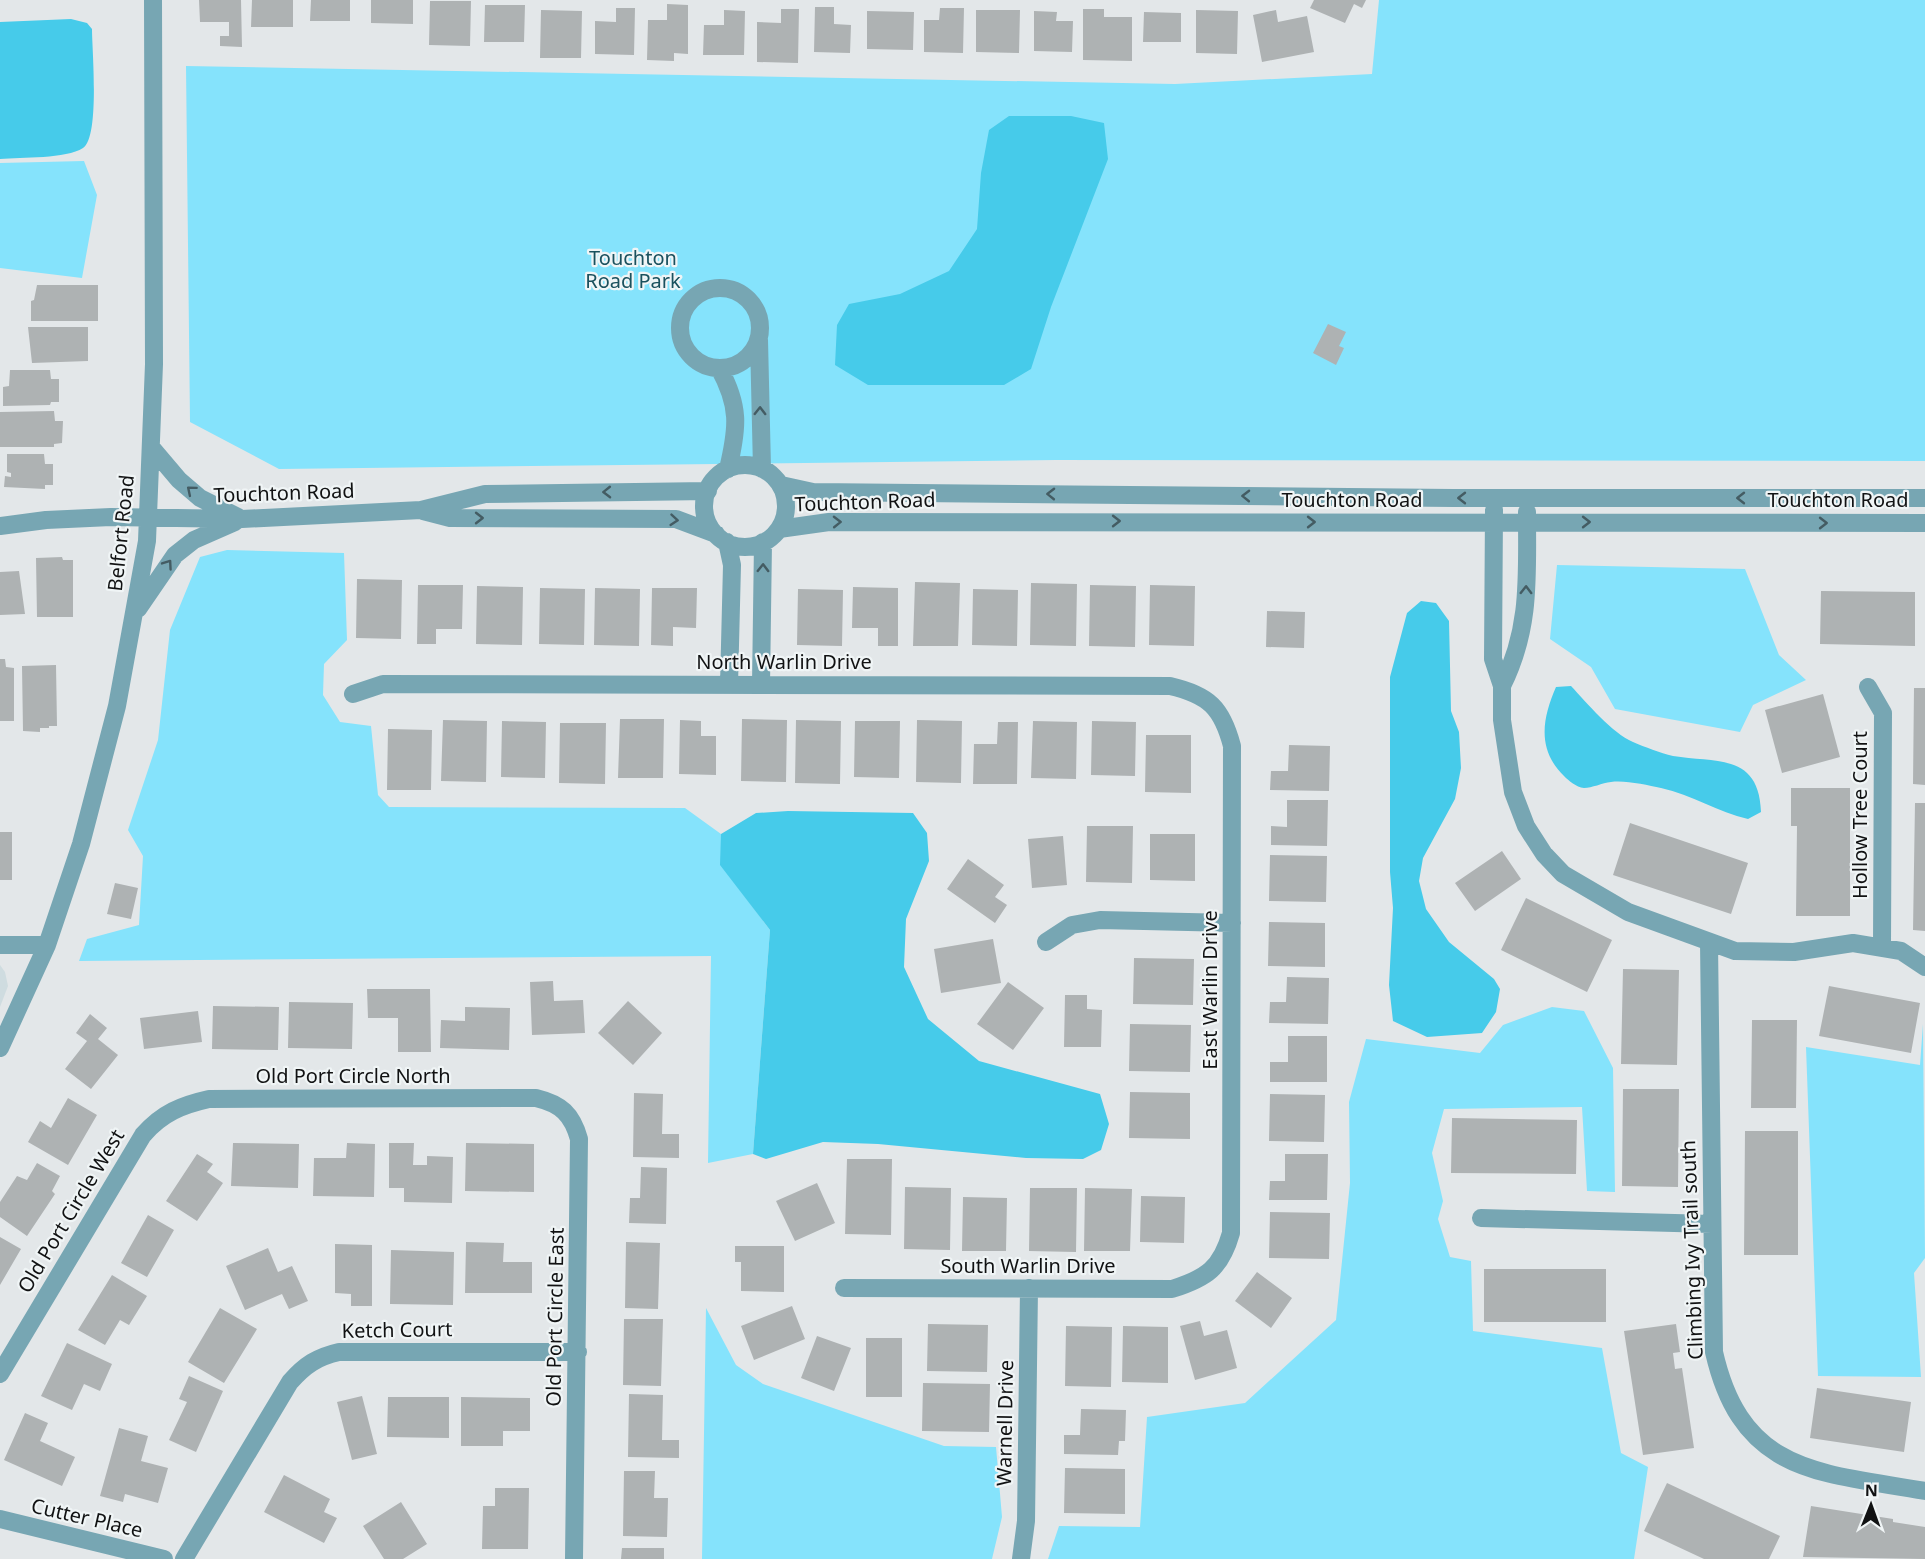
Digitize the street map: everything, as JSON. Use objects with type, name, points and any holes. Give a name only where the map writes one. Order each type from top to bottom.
[{"type":"street","name":"Belfort Road","points":[[0,1048],[47,945],[81,844],[117,706],[135,612],[149,519],[154,364],[153,0]]},
{"type":"street","points":[[729,685],[732,565],[722,538],[705,514],[708,491],[716,478],[728,469],[743,465],[762,470],[760,327],[758,313],[751,302],[740,293],[727,288],[714,288],[700,292],[682,312],[680,338],[694,359],[706,366],[732,367],[743,361],[759,340]]},
{"type":"street","points":[[719,368],[734,399],[736,412],[735,440],[728,469]]},
{"type":"street","points":[[151,447],[179,480],[200,498],[242,519]]},
{"type":"street","name":"Touchton Road","points":[[762,470],[771,474],[781,485],[786,507],[779,529]]},
{"type":"street","name":"Touchton Road","points":[[781,485],[813,492],[1494,498],[1925,498]]},
{"type":"street","name":"Touchton Road","points":[[0,526],[46,520],[111,517],[242,519],[422,510],[485,494],[708,491]]},
{"type":"street","points":[[1494,498],[1493,659],[1502,686],[1502,720],[1513,792],[1526,826],[1544,854],[1563,874],[1628,912],[1735,951],[1794,952],[1853,943],[1882,946],[1901,951],[1925,967]]},
{"type":"street","points":[[1502,686],[1515,659],[1525,618],[1527,498]]},
{"type":"street","name":"Touchton Road","points":[[422,510],[450,518],[676,519],[692,522],[722,538],[745,546],[763,542],[779,529],[840,522],[1925,523]]},
{"type":"street","points":[[135,612],[175,555],[194,540],[242,519]]},
{"type":"street","points":[[761,685],[763,542]]},
{"type":"street","points":[[731,612],[762,612]]},
{"type":"street","points":[[1492,618],[1525,618]]},
{"type":"street","name":"North Warlin Drive","points":[[353,694],[383,684],[1170,686],[1191,691],[1213,705]]},
{"type":"street","name":"Hollow Tree Court","points":[[1868,687],[1883,713],[1882,946]]},
{"type":"street","name":"East Warlin Drive","points":[[1209,1274],[1225,1254],[1231,1233],[1232,746],[1226,722],[1213,705]]},
{"type":"street","points":[[1046,942],[1072,925],[1100,920],[1232,923]]},
{"type":"street","name":"Climbing Ivy Trail south","points":[[1709,942],[1714,1352],[1720,1380],[1731,1406],[1746,1427],[1762,1443],[1784,1458],[1815,1471],[1925,1491]]},
{"type":"street","points":[[0,945],[47,945]]},
{"type":"street","name":"Old Port Circle North","points":[[171,1110],[209,1099],[536,1098]]},
{"type":"street","name":"Old Port Circle East","points":[[536,1098],[553,1102],[564,1110],[574,1121],[579,1138],[574,1559]]},
{"type":"street","name":"Old Port Circle West","points":[[2,1364],[143,1135],[155,1121],[171,1110]]},
{"type":"street","points":[[1481,1218],[1712,1224]]},
{"type":"street","name":"South Warlin Drive","points":[[844,1288],[1172,1289],[1209,1274]]},
{"type":"street","name":"Warnell Drive","points":[[1021,1559],[1026,1521],[1029,1288]]},
{"type":"street","name":"Ketch Court","points":[[183,1559],[290,1382],[304,1366],[321,1357],[339,1352],[578,1352]]},
{"type":"street","name":"Cutter Place","points":[[0,1519],[164,1559]]},
{"type":"shaded area","points":[[71,19],[87,23],[92,29],[93,111],[92,128],[88,141],[83,148],[66,154],[0,159],[0,22]]},
{"type":"shaded area","points":[[1009,116],[1071,116],[1104,123],[1108,159],[1051,307],[1031,369],[1004,385],[868,385],[835,365],[837,325],[849,304],[900,294],[949,271],[977,229],[981,173],[989,130]]},
{"type":"shaded area","points":[[1421,601],[1436,603],[1449,621],[1451,711],[1459,732],[1461,768],[1455,799],[1423,858],[1419,881],[1426,909],[1449,942],[1494,979],[1500,989],[1496,1012],[1482,1033],[1427,1037],[1393,1021],[1389,985],[1393,908],[1390,872],[1390,677],[1407,613]]},
{"type":"shaded area","points":[[1571,686],[1608,725],[1633,742],[1668,755],[1719,761],[1744,770],[1752,779],[1758,793],[1761,812],[1748,819],[1672,791],[1636,783],[1611,782],[1584,788],[1573,784],[1555,766],[1549,756],[1545,734],[1545,722],[1556,687]]},
{"type":"shaded area","points":[[788,811],[913,813],[927,833],[929,861],[906,919],[904,967],[928,1019],[979,1061],[1100,1094],[1109,1124],[1101,1150],[1083,1159],[1026,1158],[878,1144],[823,1142],[766,1159],[753,1154],[770,930],[720,865],[721,834],[756,813]]},
{"type":"shaded area","points":[[0,965],[5,972],[8,986],[0,1007]]},
{"type":"green space","name":"Touchton Road Park","points":[[1379,0],[1925,0],[1925,461],[1056,460],[279,469],[190,422],[186,66],[1175,84],[1372,74]]},
{"type":"green space","points":[[84,161],[97,195],[82,278],[0,268],[0,163]]},
{"type":"green space","points":[[227,550],[344,553],[347,640],[324,664],[323,695],[340,722],[371,726],[378,795],[389,807],[685,808],[721,834],[721,865],[770,930],[753,1154],[708,1163],[711,956],[79,961],[87,939],[139,925],[143,856],[128,830],[158,740],[170,630],[200,557]]},
{"type":"green space","points":[[1557,565],[1745,569],[1779,655],[1806,680],[1753,705],[1740,732],[1615,709],[1591,667],[1550,639]]},
{"type":"green space","points":[[1552,1007],[1584,1011],[1613,1068],[1615,1192],[1587,1191],[1582,1107],[1444,1109],[1432,1153],[1443,1201],[1438,1219],[1450,1257],[1471,1261],[1473,1331],[1602,1348],[1621,1453],[1648,1467],[1634,1559],[1048,1559],[1059,1526],[1140,1527],[1147,1417],[1245,1403],[1336,1320],[1350,1183],[1349,1102],[1366,1039],[1480,1053],[1503,1025]]},
{"type":"green space","points":[[1923,1024],[1925,1258],[1914,1273],[1921,1377],[1818,1376],[1806,1047],[1920,1065]]},
{"type":"green space","points":[[706,1308],[736,1365],[763,1384],[944,1446],[996,1447],[1002,1517],[992,1559],[702,1559]]},
{"type":"building","points":[[199,0],[241,0],[242,47],[220,46],[220,36],[229,36],[229,22],[200,22]]},
{"type":"building","points":[[252,0],[293,0],[293,27],[251,27]]},
{"type":"building","points":[[311,0],[350,0],[350,21],[310,21]]},
{"type":"building","points":[[371,0],[413,0],[413,24],[371,23]]},
{"type":"building","points":[[1314,0],[1366,0],[1362,8],[1354,4],[1345,23],[1310,8]]},
{"type":"building","points":[[430,1],[471,1],[470,46],[429,45]]},
{"type":"building","points":[[667,4],[688,5],[688,54],[674,53],[674,61],[647,60],[648,20],[667,20]]},
{"type":"building","points":[[485,5],[525,5],[524,42],[484,42]]},
{"type":"building","points":[[815,7],[834,7],[834,24],[851,25],[850,53],[814,52]]},
{"type":"building","points":[[616,8],[635,8],[634,55],[595,54],[595,21],[616,22]]},
{"type":"building","points":[[940,8],[964,8],[963,53],[924,52],[924,20],[939,20]]},
{"type":"building","points":[[781,9],[799,9],[798,63],[757,62],[757,22],[781,23]]},
{"type":"building","points":[[1083,9],[1104,9],[1104,17],[1132,17],[1132,61],[1083,60]]},
{"type":"building","points":[[541,10],[582,11],[581,58],[540,58]]},
{"type":"building","points":[[724,10],[745,11],[744,55],[703,55],[704,25],[724,25]]},
{"type":"building","points":[[976,10],[1020,10],[1019,53],[976,52]]},
{"type":"building","points":[[1196,10],[1238,11],[1237,54],[1196,53]]},
{"type":"building","points":[[1276,10],[1278,22],[1307,16],[1314,52],[1262,62],[1253,15]]},
{"type":"building","points":[[867,11],[914,12],[913,50],[867,49]]},
{"type":"building","points":[[1034,11],[1057,12],[1056,21],[1073,21],[1072,52],[1034,51]]},
{"type":"building","points":[[1144,12],[1181,13],[1181,42],[1143,42]]},
{"type":"building","points":[[37,285],[98,285],[98,321],[31,321],[31,301],[34,300]]},
{"type":"building","points":[[1328,324],[1346,332],[1339,346],[1344,348],[1336,365],[1313,353]]},
{"type":"building","points":[[28,327],[88,327],[88,361],[32,363]]},
{"type":"building","points":[[10,370],[50,370],[51,379],[59,379],[59,402],[51,402],[50,405],[3,406],[3,387],[9,386]]},
{"type":"building","points":[[54,411],[55,421],[63,421],[62,443],[54,444],[54,447],[0,447],[0,412]]},
{"type":"building","points":[[7,454],[44,454],[45,464],[53,464],[53,485],[45,485],[45,489],[4,487],[5,476],[11,477],[11,473],[7,472]]},
{"type":"building","points":[[62,557],[63,560],[73,560],[73,617],[37,617],[36,558]]},
{"type":"building","points":[[19,571],[25,614],[0,615],[0,572]]},
{"type":"building","points":[[357,579],[402,580],[401,639],[356,638]]},
{"type":"building","points":[[915,582],[960,583],[958,646],[913,646]]},
{"type":"building","points":[[1031,583],[1077,584],[1076,646],[1030,645]]},
{"type":"building","points":[[418,585],[463,585],[462,629],[436,629],[436,644],[417,644]]},
{"type":"building","points":[[1090,585],[1136,586],[1135,647],[1089,646]]},
{"type":"building","points":[[1150,585],[1195,586],[1194,646],[1149,645]]},
{"type":"building","points":[[477,586],[523,587],[522,645],[476,644]]},
{"type":"building","points":[[853,587],[898,588],[898,646],[878,646],[878,628],[852,628]]},
{"type":"building","points":[[540,588],[585,589],[584,645],[539,644]]},
{"type":"building","points":[[595,588],[640,589],[639,646],[594,645]]},
{"type":"building","points":[[652,588],[697,588],[696,628],[673,627],[673,646],[651,645]]},
{"type":"building","points":[[798,589],[843,590],[842,646],[797,645]]},
{"type":"building","points":[[973,589],[1018,590],[1017,646],[972,645]]},
{"type":"building","points":[[1821,591],[1915,592],[1915,646],[1820,644]]},
{"type":"building","points":[[1267,611],[1305,612],[1304,648],[1266,647]]},
{"type":"building","points":[[0,659],[5,659],[6,667],[14,668],[14,721],[0,721]]},
{"type":"building","points":[[56,665],[57,726],[40,728],[40,732],[23,731],[22,666]]},
{"type":"building","points":[[1914,688],[1925,688],[1925,785],[1913,784]]},
{"type":"building","points":[[1823,694],[1840,757],[1782,773],[1765,710]]},
{"type":"building","points":[[620,719],[664,719],[663,778],[618,778]]},
{"type":"building","points":[[742,719],[787,720],[786,782],[741,781]]},
{"type":"building","points":[[443,720],[487,721],[486,782],[441,781]]},
{"type":"building","points":[[680,720],[701,721],[701,736],[716,736],[716,775],[679,774]]},
{"type":"building","points":[[796,720],[841,721],[840,784],[795,783]]},
{"type":"building","points":[[917,720],[962,721],[961,783],[916,782]]},
{"type":"building","points":[[502,721],[546,722],[545,778],[501,777]]},
{"type":"building","points":[[855,721],[900,721],[899,778],[854,777]]},
{"type":"building","points":[[1033,721],[1077,722],[1076,779],[1031,778]]},
{"type":"building","points":[[1092,721],[1136,722],[1135,776],[1091,775]]},
{"type":"building","points":[[998,722],[1018,722],[1017,784],[973,784],[974,744],[997,744]]},
{"type":"building","points":[[560,723],[606,723],[605,784],[559,783]]},
{"type":"building","points":[[388,729],[432,730],[431,790],[387,790]]},
{"type":"building","points":[[1146,735],[1191,735],[1191,793],[1145,792]]},
{"type":"building","points":[[1289,745],[1330,746],[1329,791],[1270,790],[1271,771],[1288,771]]},
{"type":"building","points":[[1791,788],[1850,788],[1850,916],[1796,916],[1797,826],[1791,826]]},
{"type":"building","points":[[1287,800],[1328,800],[1327,846],[1271,845],[1271,826],[1287,827]]},
{"type":"building","points":[[1915,803],[1925,803],[1925,931],[1913,930]]},
{"type":"building","points":[[1630,823],[1748,863],[1731,914],[1613,875]]},
{"type":"building","points":[[1087,826],[1133,826],[1132,883],[1086,882]]},
{"type":"building","points":[[0,832],[12,832],[12,880],[0,880]]},
{"type":"building","points":[[1150,834],[1195,834],[1195,881],[1150,880]]},
{"type":"building","points":[[1063,836],[1067,885],[1032,888],[1028,839]]},
{"type":"building","points":[[1502,851],[1521,879],[1475,911],[1455,883]]},
{"type":"building","points":[[1270,855],[1327,856],[1326,902],[1269,901]]},
{"type":"building","points":[[968,859],[1004,885],[995,897],[1007,905],[995,923],[947,889]]},
{"type":"building","points":[[115,883],[138,888],[131,919],[107,914]]},
{"type":"building","points":[[1526,898],[1612,940],[1587,992],[1501,950]]},
{"type":"building","points":[[1269,922],[1325,923],[1325,967],[1268,966]]},
{"type":"building","points":[[993,939],[1001,983],[941,993],[934,949]]},
{"type":"building","points":[[1134,958],[1194,959],[1193,1005],[1133,1004]]},
{"type":"building","points":[[1623,969],[1679,970],[1677,1065],[1621,1064]]},
{"type":"building","points":[[1287,977],[1329,978],[1328,1024],[1269,1023],[1270,1002],[1286,1002]]},
{"type":"building","points":[[553,981],[554,1001],[583,1000],[585,1033],[532,1035],[530,982]]},
{"type":"building","points":[[1008,982],[1044,1008],[1013,1050],[977,1024]]},
{"type":"building","points":[[1829,986],[1920,1003],[1911,1053],[1819,1036]]},
{"type":"building","points":[[367,989],[430,989],[431,1052],[398,1052],[398,1018],[368,1018]]},
{"type":"building","points":[[1065,995],[1087,995],[1087,1009],[1102,1010],[1101,1047],[1064,1047]]},
{"type":"building","points":[[628,1001],[662,1033],[633,1065],[598,1033]]},
{"type":"building","points":[[289,1002],[353,1003],[352,1049],[288,1048]]},
{"type":"building","points":[[213,1006],[279,1007],[278,1050],[212,1049]]},
{"type":"building","points":[[465,1007],[510,1008],[509,1050],[440,1048],[441,1020],[465,1021]]},
{"type":"building","points":[[198,1011],[202,1042],[144,1049],[140,1018]]},
{"type":"building","points":[[90,1014],[107,1028],[98,1039],[118,1055],[91,1089],[65,1069],[87,1041],[76,1033]]},
{"type":"building","points":[[1752,1020],[1797,1020],[1796,1108],[1751,1108]]},
{"type":"building","points":[[1130,1024],[1191,1025],[1190,1072],[1129,1071]]},
{"type":"building","points":[[1288,1036],[1327,1036],[1327,1082],[1270,1082],[1270,1062],[1288,1062]]},
{"type":"building","points":[[1623,1089],[1679,1089],[1678,1187],[1622,1186]]},
{"type":"building","points":[[1130,1092],[1190,1093],[1190,1139],[1129,1138]]},
{"type":"building","points":[[634,1093],[663,1094],[662,1134],[679,1134],[679,1158],[633,1157]]},
{"type":"building","points":[[1270,1094],[1325,1095],[1324,1142],[1269,1141]]},
{"type":"building","points":[[68,1098],[97,1115],[68,1165],[28,1142],[40,1121],[51,1128]]},
{"type":"building","points":[[1452,1118],[1577,1120],[1576,1174],[1451,1173]]},
{"type":"building","points":[[1745,1131],[1798,1131],[1798,1255],[1744,1255]]},
{"type":"building","points":[[233,1143],[299,1144],[298,1188],[231,1186]]},
{"type":"building","points":[[347,1143],[375,1144],[374,1197],[313,1196],[314,1158],[346,1158]]},
{"type":"building","points":[[389,1143],[414,1143],[413,1165],[427,1165],[427,1156],[453,1157],[452,1203],[404,1202],[404,1188],[389,1188]]},
{"type":"building","points":[[466,1143],[534,1144],[534,1192],[465,1191]]},
{"type":"building","points":[[197,1154],[213,1164],[207,1172],[223,1183],[197,1221],[166,1201]]},
{"type":"building","points":[[1285,1154],[1328,1154],[1327,1200],[1269,1200],[1270,1181],[1285,1181]]},
{"type":"building","points":[[847,1159],[892,1159],[891,1235],[845,1234]]},
{"type":"building","points":[[37,1163],[60,1176],[52,1191],[55,1194],[27,1236],[0,1217],[0,1202],[17,1176],[27,1180]]},
{"type":"building","points":[[641,1167],[667,1168],[666,1224],[629,1223],[630,1198],[640,1198]]},
{"type":"building","points":[[817,1183],[835,1223],[795,1241],[776,1201]]},
{"type":"building","points":[[905,1187],[951,1188],[950,1250],[904,1249]]},
{"type":"building","points":[[1030,1188],[1077,1188],[1076,1252],[1029,1251]]},
{"type":"building","points":[[1085,1188],[1132,1189],[1130,1251],[1084,1251]]},
{"type":"building","points":[[1141,1196],[1185,1197],[1184,1243],[1140,1242]]},
{"type":"building","points":[[963,1197],[1007,1198],[1006,1251],[962,1251]]},
{"type":"building","points":[[1270,1212],[1330,1213],[1329,1259],[1269,1258]]},
{"type":"building","points":[[148,1215],[174,1230],[147,1277],[121,1263]]},
{"type":"building","points":[[0,1237],[21,1249],[0,1285]]},
{"type":"building","points":[[466,1242],[504,1243],[503,1262],[532,1262],[532,1293],[465,1293]]},
{"type":"building","points":[[626,1242],[660,1243],[658,1309],[625,1308]]},
{"type":"building","points":[[335,1244],[372,1245],[372,1306],[351,1306],[351,1294],[335,1293]]},
{"type":"building","points":[[735,1246],[784,1246],[784,1292],[741,1291],[741,1262],[735,1262]]},
{"type":"building","points":[[268,1248],[278,1272],[292,1266],[308,1301],[289,1309],[282,1294],[245,1310],[226,1266]]},
{"type":"building","points":[[391,1250],[454,1252],[453,1305],[390,1304]]},
{"type":"building","points":[[1484,1269],[1606,1269],[1606,1322],[1484,1322]]},
{"type":"building","points":[[1257,1272],[1292,1298],[1271,1328],[1235,1301]]},
{"type":"building","points":[[112,1275],[147,1296],[129,1325],[120,1320],[105,1345],[78,1330]]},
{"type":"building","points":[[792,1306],[805,1339],[754,1360],[741,1326]]},
{"type":"building","points":[[220,1308],[257,1329],[224,1383],[188,1362]]},
{"type":"building","points":[[624,1319],[663,1319],[661,1386],[623,1385]]},
{"type":"building","points":[[1200,1321],[1204,1336],[1227,1330],[1237,1368],[1195,1380],[1180,1326]]},
{"type":"building","points":[[928,1324],[988,1325],[987,1372],[927,1371]]},
{"type":"building","points":[[1676,1324],[1680,1352],[1673,1353],[1675,1369],[1682,1368],[1694,1448],[1643,1455],[1624,1331]]},
{"type":"building","points":[[1066,1326],[1112,1327],[1111,1387],[1065,1386]]},
{"type":"building","points":[[1123,1326],[1168,1327],[1168,1383],[1122,1382]]},
{"type":"building","points":[[817,1336],[851,1348],[834,1391],[801,1378]]},
{"type":"building","points":[[866,1338],[902,1338],[902,1397],[866,1397]]},
{"type":"building","points":[[67,1343],[112,1364],[100,1391],[84,1384],[72,1410],[41,1396]]},
{"type":"building","points":[[189,1376],[223,1391],[196,1452],[169,1440],[187,1402],[179,1399]]},
{"type":"building","points":[[923,1383],[990,1384],[989,1432],[922,1431]]},
{"type":"building","points":[[1817,1388],[1911,1402],[1904,1452],[1810,1438]]},
{"type":"building","points":[[629,1394],[663,1395],[662,1440],[679,1440],[679,1458],[628,1457]]},
{"type":"building","points":[[362,1396],[377,1454],[352,1460],[337,1402]]},
{"type":"building","points":[[388,1397],[449,1397],[449,1438],[387,1437]]},
{"type":"building","points":[[461,1397],[530,1398],[530,1431],[503,1431],[503,1446],[461,1446]]},
{"type":"building","points":[[1081,1409],[1126,1410],[1125,1441],[1119,1441],[1118,1455],[1064,1454],[1064,1435],[1080,1435]]},
{"type":"building","points":[[25,1413],[48,1423],[40,1441],[75,1457],[62,1486],[4,1460]]},
{"type":"building","points":[[119,1428],[148,1436],[141,1461],[168,1468],[158,1503],[125,1494],[123,1502],[100,1496]]},
{"type":"building","points":[[1065,1468],[1125,1469],[1125,1514],[1064,1513]]},
{"type":"building","points":[[624,1471],[655,1471],[654,1498],[668,1498],[667,1537],[623,1536]]},
{"type":"building","points":[[284,1475],[330,1499],[324,1512],[337,1518],[324,1543],[264,1512]]},
{"type":"building","points":[[1667,1483],[1780,1536],[1769,1559],[1704,1559],[1644,1531]]},
{"type":"building","points":[[495,1488],[529,1488],[528,1549],[482,1549],[483,1506],[495,1506]]},
{"type":"building","points":[[401,1502],[427,1544],[403,1559],[384,1559],[363,1526]]},
{"type":"building","points":[[1811,1506],[1893,1519],[1893,1522],[1925,1527],[1925,1559],[1803,1557]]},
{"type":"building","points":[[622,1548],[664,1548],[664,1559],[621,1559]]}]
